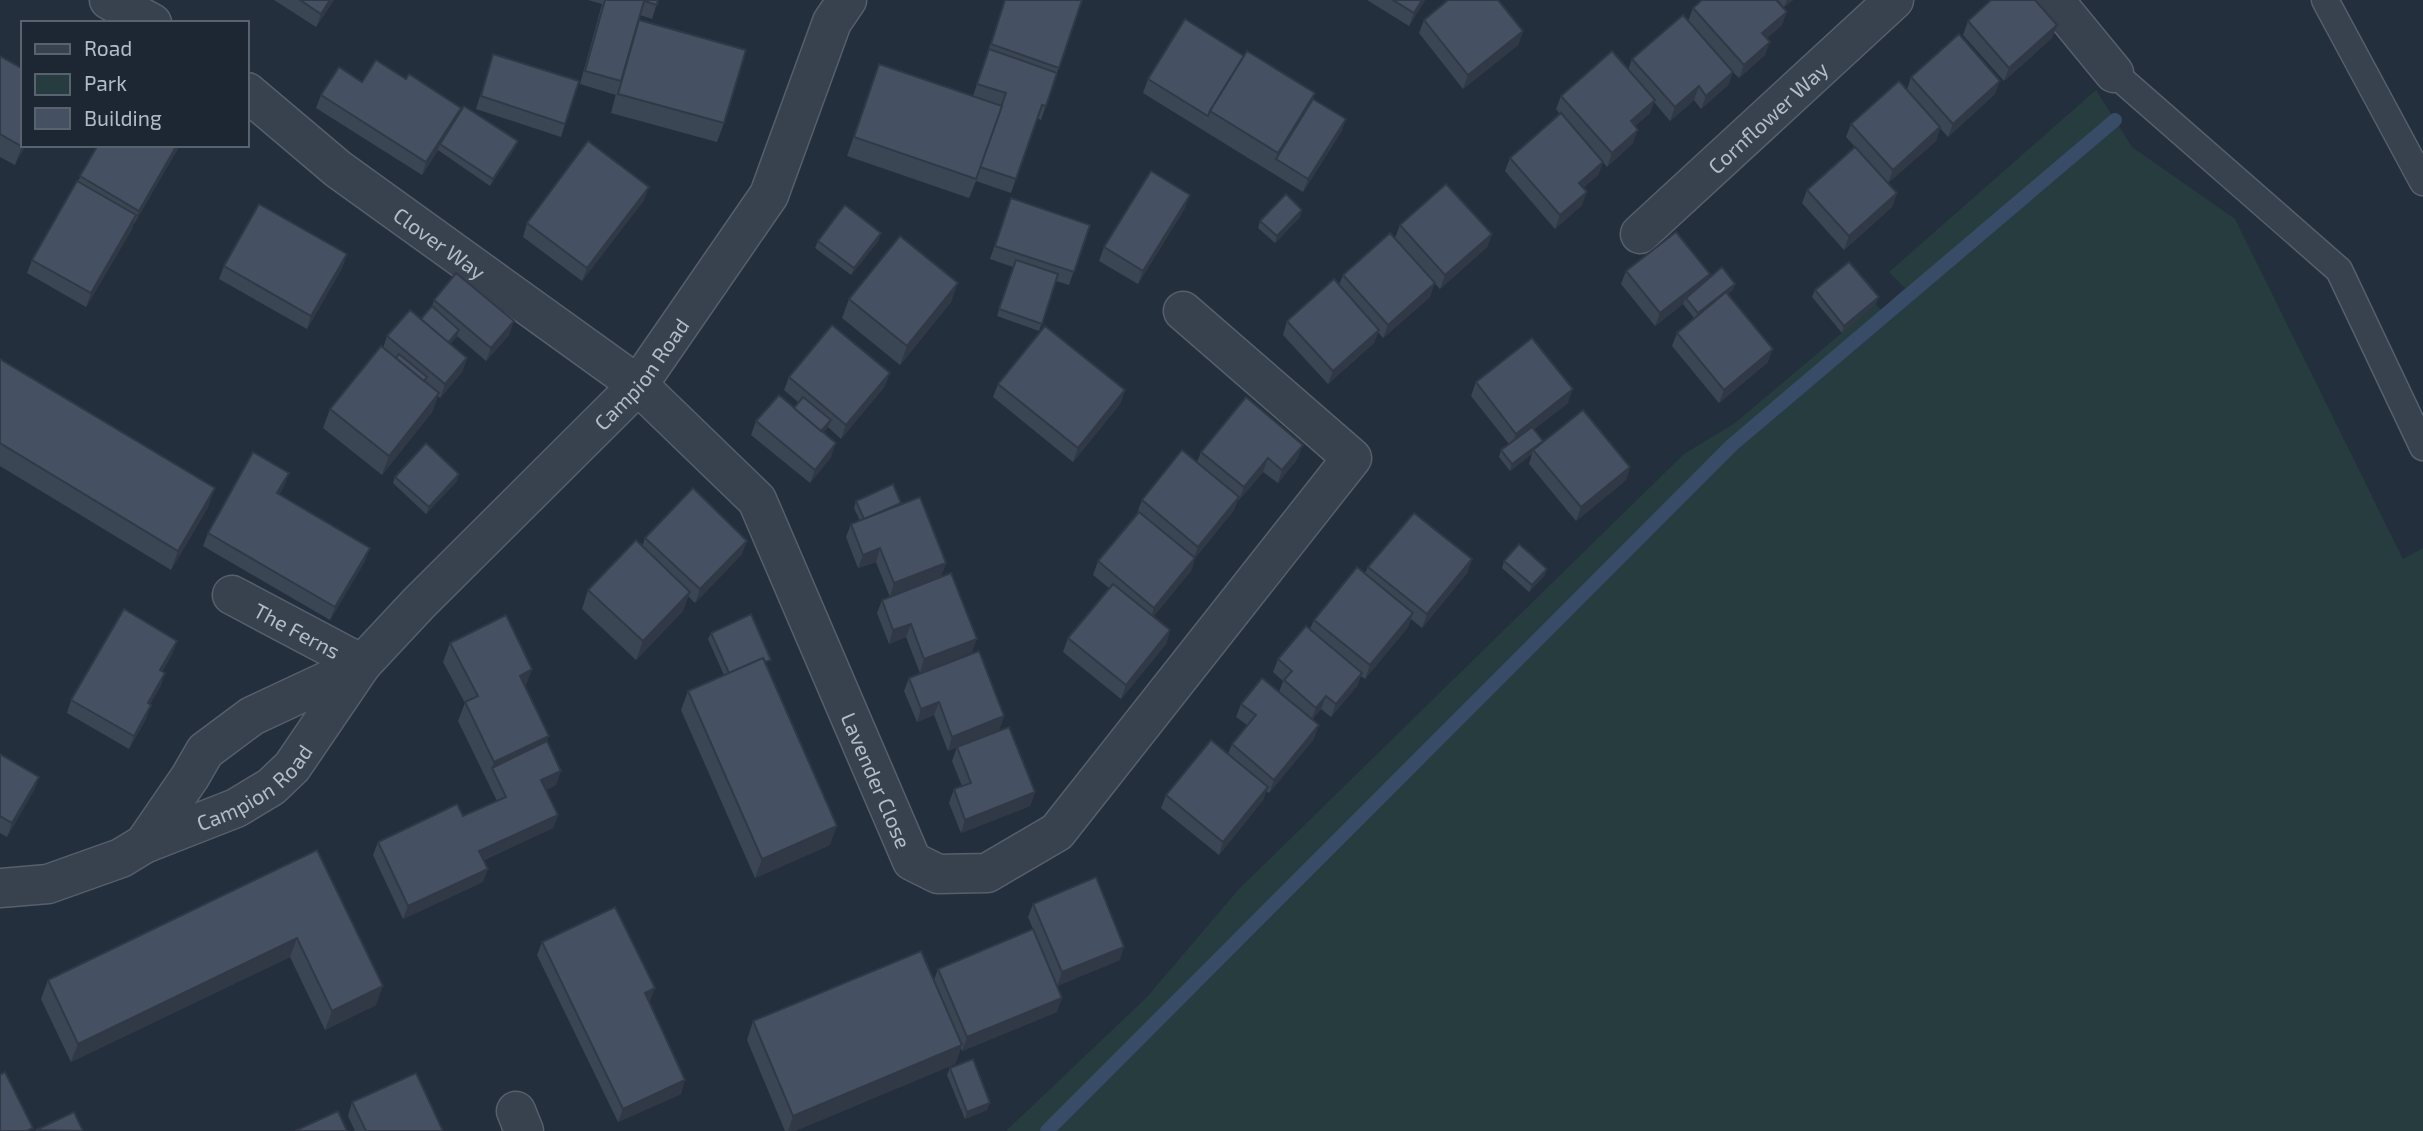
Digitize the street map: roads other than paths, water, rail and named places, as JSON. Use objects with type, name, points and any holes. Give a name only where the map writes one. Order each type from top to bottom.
[{"type":"street","points":[[109,0],[148,21]]},
{"type":"street","name":"Cornflower Way","points":[[1640,234],[1894,0]]},
{"type":"street","points":[[2054,0],[2114,73]]},
{"type":"street","name":"Campion Road","points":[[0,888],[48,884],[121,858],[144,844],[236,808],[271,787],[292,767],[362,664],[419,603],[638,385],[769,195],[837,7]]},
{"type":"street","name":"Clover Way","points":[[248,93],[338,169],[638,385]]},
{"type":"street","name":"Lavender Close","points":[[638,385],[757,500],[912,861],[938,874],[987,873],[1057,832],[1352,458],[1183,311]]},
{"type":"street","name":"The Ferns","points":[[232,595],[362,664]]},
{"type":"street","name":"Campion Road","points":[[144,844],[190,778],[205,751],[252,716],[362,664]]},
{"type":"lane","points":[[2325,0],[2423,181]]},
{"type":"lane","points":[[2114,73],[2339,270],[2423,447]]},
{"type":"waterway","points":[[1047,1131],[1732,445],[2115,120]]}]
